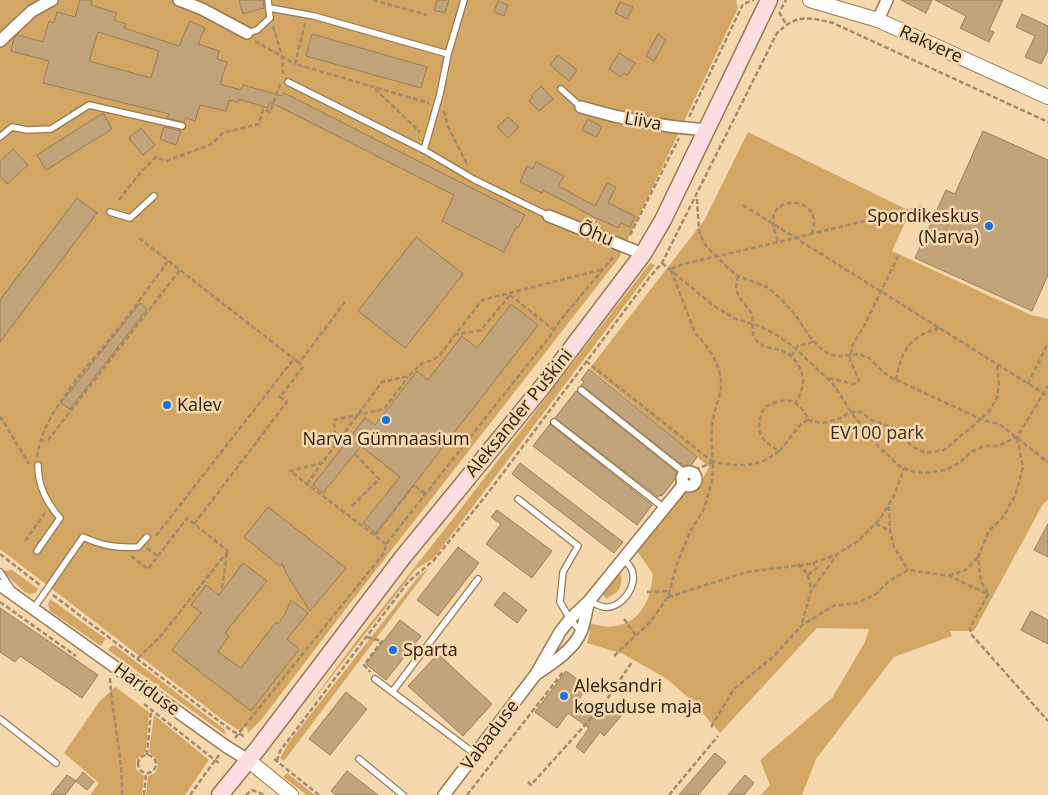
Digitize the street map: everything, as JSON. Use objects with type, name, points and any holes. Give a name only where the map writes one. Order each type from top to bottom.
[{"type":"main road","name":"Aleksander Puškini","points":[[220,795],[403,557],[543,386],[643,254],[663,220],[769,0]]},
{"type":"street","points":[[0,41],[32,11],[52,0]]},
{"type":"street","points":[[179,0],[202,9],[246,34]]},
{"type":"street","name":"Rakvere","points":[[810,0],[878,20],[1048,97]]},
{"type":"street","points":[[878,20],[887,0]]},
{"type":"street","name":"Liiva","points":[[581,107],[601,114],[706,130]]},
{"type":"street","name":"Õhu","points":[[549,216],[643,254]]},
{"type":"street","name":"Vabaduse","points":[[444,795],[536,674],[560,632],[570,619],[589,601],[688,476]]},
{"type":"street","name":"Hariduse","points":[[0,585],[248,760],[291,795]]},
{"type":"street","name":"Vabaduse","points":[[536,674],[573,645],[581,632],[589,601]]},
{"type":"lane","points":[[246,34],[257,30],[270,18],[268,0]]},
{"type":"lane","points":[[424,150],[440,94],[448,54],[464,0]]},
{"type":"lane","points":[[270,8],[307,14],[448,54]]},
{"type":"lane","points":[[288,82],[424,150],[475,180],[549,216]]},
{"type":"lane","points":[[561,90],[581,107]]},
{"type":"lane","points":[[0,137],[12,127],[27,130],[51,129],[89,105],[182,126]]},
{"type":"lane","points":[[110,212],[130,218],[154,196]]},
{"type":"lane","points":[[580,390],[688,476]]},
{"type":"lane","points":[[554,422],[664,508]]},
{"type":"lane","points":[[37,550],[60,518],[43,494],[38,477],[38,465]]},
{"type":"lane","points":[[518,499],[578,546],[562,572],[560,602],[570,619],[581,632]]},
{"type":"lane","points":[[34,608],[82,537],[111,547],[138,546],[150,539]]},
{"type":"lane","points":[[589,601],[604,607],[616,606],[623,600],[632,584],[633,574],[632,569],[623,559]]},
{"type":"lane","points":[[0,572],[15,596]]},
{"type":"lane","points":[[392,692],[478,579]]},
{"type":"lane","points":[[375,679],[475,754]]},
{"type":"lane","points":[[0,719],[56,763]]},
{"type":"lane","points":[[359,759],[403,795]]},
{"type":"path","points":[[372,0],[427,15]]},
{"type":"path","points":[[741,0],[743,4]]},
{"type":"path","points":[[235,738],[384,553],[386,544],[629,237],[743,4],[755,0]]},
{"type":"path","points":[[295,64],[307,14]]},
{"type":"path","points":[[119,200],[140,172],[156,157],[166,161],[210,145],[223,133],[259,124],[263,109],[270,112],[284,73],[282,56],[270,18]]},
{"type":"path","points":[[786,24],[796,19],[806,18],[833,23],[1048,122]]},
{"type":"path","points":[[246,34],[254,41],[295,64],[437,106]]},
{"type":"path","points":[[374,88],[428,139]]},
{"type":"path","points":[[440,94],[448,126],[475,180]]},
{"type":"path","points":[[697,198],[699,231],[706,246],[738,276],[767,287],[781,299],[819,348],[830,355],[858,354],[869,358],[878,368],[896,380],[981,419],[999,424],[1048,462]]},
{"type":"path","points":[[778,241],[773,223],[777,210],[782,205],[795,202],[808,208],[814,220],[811,234]]},
{"type":"path","points":[[743,205],[1048,396]]},
{"type":"path","points":[[671,269],[716,256],[921,207]]},
{"type":"path","points":[[139,238],[303,367],[280,397],[287,402],[194,524]]},
{"type":"path","points":[[827,378],[857,383],[859,380],[850,360],[852,346],[899,254]]},
{"type":"path","points":[[38,465],[40,441],[59,404],[127,318],[168,261]]},
{"type":"path","points":[[662,264],[671,269],[714,306],[736,319],[753,324],[776,335],[796,349],[833,384],[879,447],[898,465],[910,472],[925,473],[946,470],[959,463],[971,452],[984,446],[998,446],[1017,437],[1048,386]]},
{"type":"path","points":[[336,444],[334,420],[384,409],[420,364],[439,356],[482,300],[604,269]]},
{"type":"path","points":[[614,656],[650,622],[668,597],[677,564],[690,532],[703,511],[712,482],[712,426],[721,387],[719,372],[713,356],[695,333],[671,269]]},
{"type":"path","points":[[40,441],[48,440],[180,270]]},
{"type":"path","points":[[738,276],[736,284],[737,293],[753,316],[754,338],[764,347],[784,352],[799,366],[803,384],[796,403]]},
{"type":"path","points":[[509,294],[554,330]]},
{"type":"path","points":[[454,336],[481,330],[509,294]]},
{"type":"path","points":[[299,364],[345,302]]},
{"type":"path","points":[[896,380],[901,356],[908,347],[917,338],[929,331],[940,328]]},
{"type":"path","points":[[790,356],[802,344],[813,342]]},
{"type":"path","points":[[1028,384],[1048,343]]},
{"type":"path","points":[[150,539],[294,360]]},
{"type":"path","points":[[586,361],[713,462],[733,465],[755,465],[770,459],[787,444],[803,422],[808,420],[822,423],[836,420],[852,412],[861,412],[873,421],[892,427],[913,447],[926,453],[944,450],[990,410],[997,398],[1000,384],[997,364]]},
{"type":"path","points":[[308,484],[382,382],[409,376]]},
{"type":"path","points":[[779,451],[765,442],[759,432],[758,424],[764,408],[772,403],[789,400],[804,410],[808,420]]},
{"type":"path","points":[[0,416],[29,463],[30,471]]},
{"type":"path","points":[[345,432],[351,436]]},
{"type":"path","points":[[949,576],[967,569],[978,558],[989,531],[1003,517],[1015,496],[1023,467],[1017,437]]},
{"type":"path","points":[[352,506],[379,479],[355,454]]},
{"type":"path","points":[[688,476],[713,462]]},
{"type":"path","points":[[322,463],[290,471],[386,544]]},
{"type":"path","points":[[668,597],[748,572],[813,563],[836,555],[858,541],[876,524],[894,496],[904,468]]},
{"type":"path","points":[[376,536],[414,485],[426,494]]},
{"type":"path","points":[[889,505],[890,531],[894,547],[908,570]]},
{"type":"path","points":[[25,541],[45,514],[43,510]]},
{"type":"path","points":[[120,547],[148,569],[187,518],[228,551]]},
{"type":"path","points":[[876,524],[890,531]]},
{"type":"path","points":[[147,548],[157,556]]},
{"type":"path","points":[[222,588],[228,551]]},
{"type":"path","points":[[138,658],[160,637],[228,551]]},
{"type":"path","points":[[0,554],[232,731],[244,736]]},
{"type":"path","points":[[802,625],[811,591],[836,555]]},
{"type":"path","points":[[978,558],[981,582],[988,594]]},
{"type":"path","points":[[813,563],[822,573]]},
{"type":"path","points":[[796,565],[803,568],[808,575],[811,591]]},
{"type":"path","points":[[808,575],[817,568]]},
{"type":"path","points":[[711,726],[734,690],[774,656],[802,625],[833,606],[857,603],[876,594],[890,581],[908,570],[949,576],[988,594]]},
{"type":"path","points":[[647,592],[670,591]]},
{"type":"path","points":[[988,594],[970,628],[972,634],[1048,721]]},
{"type":"path","points":[[0,602],[76,656]]},
{"type":"path","points":[[624,619],[636,636]]},
{"type":"path","points":[[367,637],[382,641],[364,665],[375,679]]},
{"type":"path","points":[[528,782],[531,785],[603,705],[632,662]]},
{"type":"path","points":[[467,795],[565,669]]},
{"type":"path","points":[[117,682],[109,676],[122,779],[122,795]]},
{"type":"path","points":[[137,698],[220,764]]},
{"type":"path","points":[[147,756],[151,710]]},
{"type":"path","points":[[669,795],[718,736]]},
{"type":"path","points":[[147,756],[152,758],[156,766],[153,771],[146,773],[140,770],[138,765],[139,760],[147,756]]},
{"type":"path","points":[[190,795],[216,759]]},
{"type":"path","points":[[274,759],[319,795]]},
{"type":"path","points":[[280,770],[282,766]]},
{"type":"path","points":[[144,795],[146,773]]},
{"type":"path","points":[[246,795],[251,789],[265,795]]},
{"type":"green space","points":[[0,0],[736,0],[738,8],[619,258],[262,719],[248,733],[247,727],[238,730],[223,720],[0,549]]},
{"type":"green space","name":"EV100 park","points":[[748,132],[910,211],[892,251],[1031,315],[1048,319],[1048,500],[1043,504],[974,631],[950,631],[952,636],[894,657],[816,759],[802,795],[761,795],[770,785],[760,760],[832,698],[865,642],[869,629],[817,628],[720,733],[692,701],[667,679],[623,654],[587,643],[590,632],[586,622],[606,626],[623,624],[631,621],[643,607],[650,592],[653,574],[637,551],[682,494],[693,491],[698,487],[709,467],[590,368],[705,219]]},
{"type":"green space","points":[[650,263],[655,265],[434,558],[416,569],[303,713],[354,644]]},
{"type":"green space","points":[[429,568],[284,761],[280,758],[289,742],[419,576]]},
{"type":"green space","points":[[12,570],[38,589],[35,593],[29,594],[25,592],[2,571]]},
{"type":"green space","points":[[618,575],[621,575],[620,587],[606,599],[603,594],[604,591]]},
{"type":"green space","points":[[50,599],[106,639],[101,646],[50,611],[48,604]]},
{"type":"green space","points":[[114,645],[224,729],[226,735],[108,650]]},
{"type":"green space","points":[[115,687],[149,712],[146,752],[136,760],[136,769],[144,776],[142,795],[90,795],[99,783],[64,753],[99,702]]},
{"type":"green space","points":[[154,715],[209,760],[185,795],[146,795],[148,776],[155,773],[157,767],[156,759],[149,752]]},
{"type":"green space","points":[[287,773],[315,795],[307,795],[283,777]]},
{"type":"building","points":[[80,0],[92,0],[91,5],[117,13],[114,20],[126,24],[124,28],[179,46],[190,21],[205,28],[198,44],[219,51],[217,59],[227,62],[220,84],[241,90],[243,85],[282,96],[284,93],[525,215],[518,228],[516,227],[504,252],[442,221],[454,195],[270,102],[268,108],[239,99],[238,102],[229,100],[226,111],[200,105],[195,121],[186,118],[184,122],[167,118],[169,114],[43,83],[49,61],[11,51],[14,38],[17,35],[43,42],[49,21],[54,23],[57,12],[75,17]],"holes":[[[98,32],[159,51],[151,78],[89,61]]]},
{"type":"building","points":[[239,0],[263,0],[264,8],[243,14]]},
{"type":"building","points":[[437,0],[449,0],[445,13],[434,10]]},
{"type":"building","points":[[901,0],[932,0],[926,13]]},
{"type":"building","points":[[935,0],[1003,0],[989,30],[994,32],[989,42],[960,28],[966,16]]},
{"type":"building","points":[[498,1],[508,5],[504,16],[494,12]]},
{"type":"building","points":[[620,2],[633,7],[627,19],[615,13]]},
{"type":"building","points":[[1022,14],[1048,26],[1048,50],[1041,64],[1025,57],[1035,36],[1016,27]]},
{"type":"building","points":[[312,34],[427,67],[421,88],[306,56]]},
{"type":"building","points":[[658,34],[666,40],[654,61],[646,56]]},
{"type":"building","points":[[619,53],[635,63],[628,75],[624,73],[621,77],[609,69]]},
{"type":"building","points":[[558,55],[577,70],[569,81],[550,65]]},
{"type":"building","points":[[541,86],[553,99],[539,111],[529,101],[533,97],[531,96]]},
{"type":"building","points":[[103,113],[112,129],[46,170],[37,155]]},
{"type":"building","points":[[508,117],[519,127],[508,138],[497,127]]},
{"type":"building","points":[[588,119],[602,127],[596,137],[582,130]]},
{"type":"building","points":[[164,127],[181,131],[176,145],[160,139]]},
{"type":"building","points":[[141,128],[155,145],[143,155],[129,138]]},
{"type":"building","name":"Spordikeskus (Narva)","points":[[983,131],[1048,160],[1048,275],[1032,311],[915,258],[946,190],[955,194]]},
{"type":"building","points":[[13,149],[28,165],[7,184],[0,176],[0,161]]},
{"type":"building","points":[[536,162],[564,176],[558,186],[595,206],[607,183],[616,187],[608,203],[635,216],[630,227],[621,223],[618,228],[543,190],[542,193],[520,182],[527,166],[533,169]]},
{"type":"building","points":[[77,198],[97,213],[0,342],[0,300]]},
{"type":"building","points":[[416,237],[463,274],[405,348],[358,311]]},
{"type":"building","points":[[140,303],[147,309],[70,409],[61,403]]},
{"type":"building","points":[[511,304],[538,325],[376,533],[363,523],[400,477],[361,446],[323,493],[313,485],[365,418],[375,425],[417,371],[428,380],[462,336],[477,348]]},
{"type":"building","points":[[589,369],[697,457],[690,467],[687,464],[685,467],[581,385],[584,382],[581,380]]},
{"type":"building","points":[[576,391],[679,474],[662,496],[658,497],[555,418]]},
{"type":"building","points":[[550,424],[652,505],[637,525],[533,446]]},
{"type":"building","points":[[520,463],[623,542],[614,553],[512,474]]},
{"type":"building","points":[[268,507],[346,568],[310,611],[287,575],[282,563],[280,566],[244,537]]},
{"type":"building","points":[[497,510],[552,551],[532,578],[486,544],[501,524],[491,517]]},
{"type":"building","points":[[1048,524],[1048,557],[1034,550]]},
{"type":"building","points":[[458,547],[479,563],[438,616],[417,600]]},
{"type":"building","points":[[243,563],[267,581],[225,633],[229,636],[218,652],[241,668],[276,622],[278,624],[291,600],[308,613],[287,639],[299,649],[251,711],[172,650],[201,613],[191,605],[206,585],[219,595]]},
{"type":"building","points":[[504,592],[527,610],[517,623],[494,605]]},
{"type":"building","points":[[0,608],[98,675],[82,698],[20,656],[15,662],[0,652]]},
{"type":"building","points":[[1031,611],[1048,620],[1048,644],[1021,630]]},
{"type":"building","name":"Sparta","points":[[400,620],[421,636],[386,680],[366,664]]},
{"type":"building","points":[[438,654],[492,704],[463,736],[408,686]]},
{"type":"building","name":"Aleksandri koguduse maja","points":[[566,671],[588,687],[575,704],[595,719],[609,703],[622,715],[604,736],[600,732],[584,753],[576,747],[589,728],[568,713],[557,728],[535,712]]},
{"type":"building","points":[[346,692],[367,709],[330,755],[309,739]]},
{"type":"building","points":[[715,753],[726,762],[698,795],[679,795]]},
{"type":"building","points":[[347,771],[378,795],[336,795],[331,791]]},
{"type":"building","points":[[83,772],[94,782],[87,790],[76,781]]},
{"type":"building","points":[[67,775],[76,781],[65,795],[51,795]]},
{"type":"building","points":[[745,775],[754,783],[744,795],[728,795]]},
{"type":"place","name":"Spordikeskus (Narva)","points":[[989,226]]},
{"type":"place","name":"Kalev","points":[[167,405]]},
{"type":"place","name":"Narva Gümnaasium","points":[[386,420]]},
{"type":"place","name":"Sparta","points":[[393,650]]},
{"type":"place","name":"Aleksandri koguduse maja","points":[[564,696]]}]
